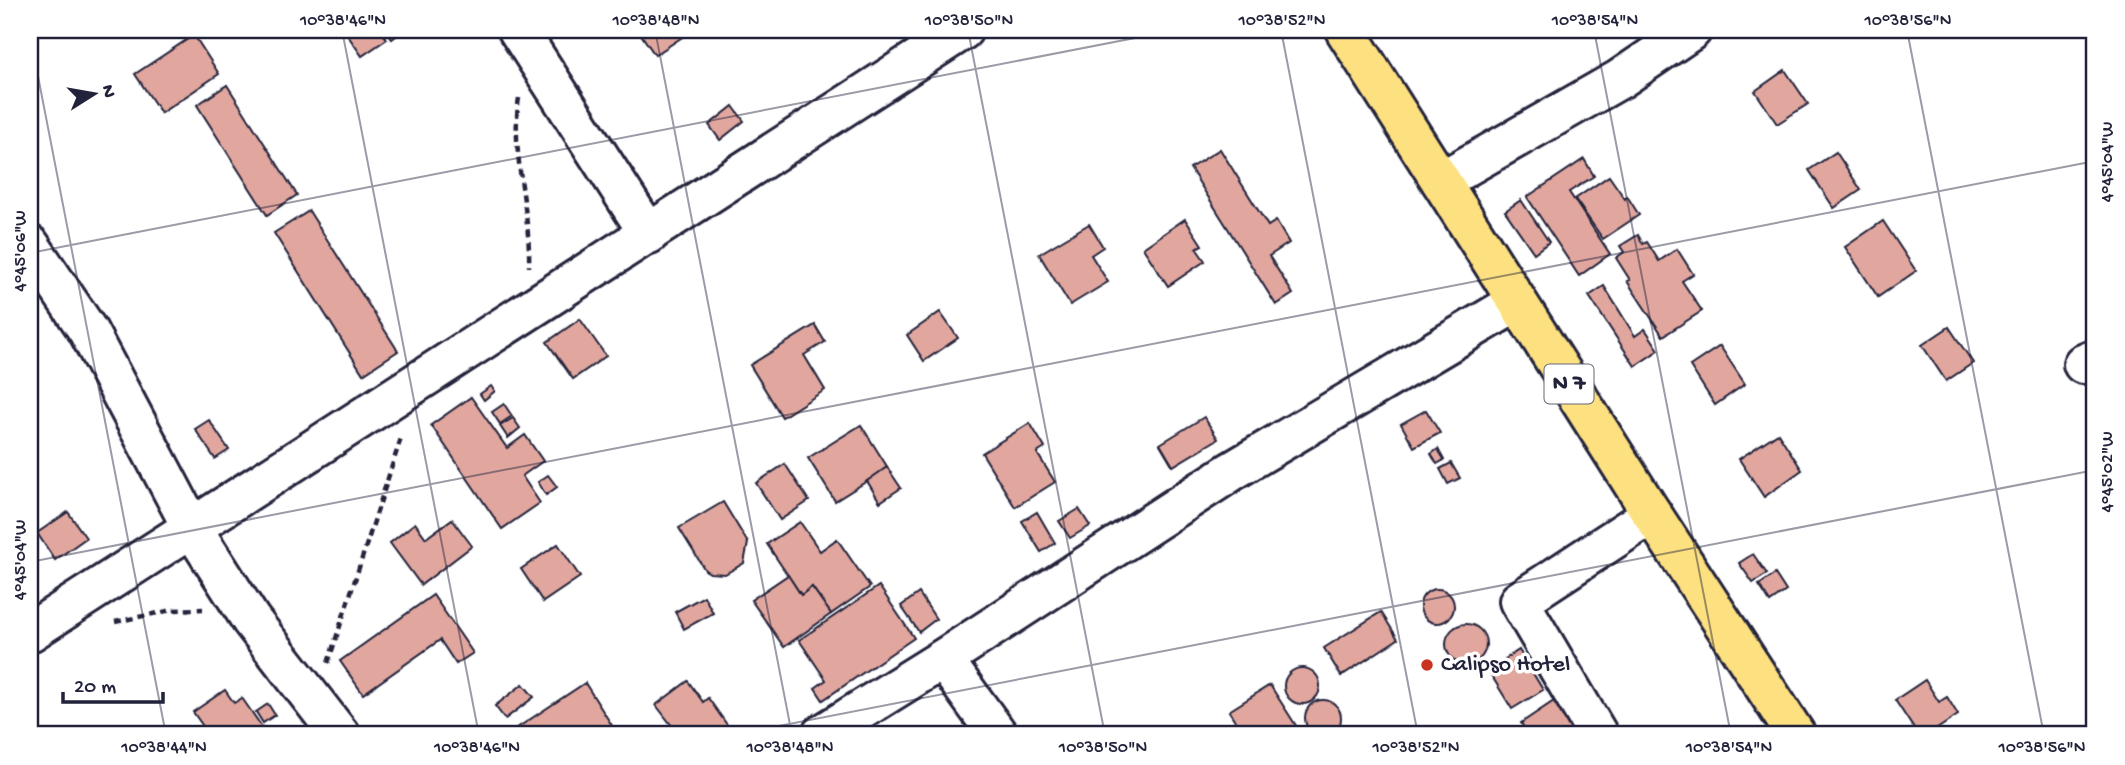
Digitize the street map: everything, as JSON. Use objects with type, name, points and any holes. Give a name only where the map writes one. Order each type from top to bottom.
[{"type":"highway","name":"N 7","points":[[1345,30],[1652,514],[1796,735]]},
{"type":"street","points":[[30,632],[963,30]]},
{"type":"street","points":[[1441,181],[1620,79],[1692,30]]},
{"type":"street","points":[[523,38],[649,234]]},
{"type":"street","points":[[30,245],[88,331],[192,528],[251,620],[340,735]]},
{"type":"street","points":[[821,735],[1232,471],[1517,302]]},
{"type":"street","points":[[1598,735],[1519,601],[1652,514]]},
{"type":"street","points":[[943,659],[998,735]]},
{"type":"path","points":[[518,318],[529,284],[530,239],[515,121],[523,38]]},
{"type":"path","points":[[324,676],[403,432]]},
{"type":"path","points":[[108,623],[172,610],[211,608],[251,620]]},
{"type":"building","points":[[344,30],[380,30],[387,39],[362,56]]},
{"type":"building","points":[[385,30],[404,30],[392,39]]},
{"type":"building","points":[[638,30],[689,30],[690,32],[655,55]]},
{"type":"building","points":[[194,35],[219,74],[161,113],[135,74]]},
{"type":"building","points":[[1785,70],[1808,104],[1777,124],[1755,91]]},
{"type":"building","points":[[227,85],[297,195],[267,215],[197,105]]},
{"type":"building","points":[[733,106],[744,121],[720,140],[709,125]]},
{"type":"building","points":[[1220,149],[1268,226],[1276,221],[1289,243],[1269,256],[1293,294],[1276,305],[1190,168]]},
{"type":"building","points":[[1836,152],[1861,190],[1834,208],[1809,170]]},
{"type":"building","points":[[1584,159],[1594,176],[1569,192],[1610,254],[1579,276],[1527,197]]},
{"type":"building","points":[[1609,176],[1639,215],[1603,239],[1575,199]]},
{"type":"building","points":[[1521,200],[1549,242],[1534,253],[1505,211]]},
{"type":"building","points":[[309,211],[398,351],[363,374],[274,233]]},
{"type":"building","points":[[1185,219],[1202,245],[1196,248],[1205,261],[1168,286],[1143,248]]},
{"type":"building","points":[[1883,221],[1916,271],[1878,297],[1845,247]]},
{"type":"building","points":[[1089,224],[1103,247],[1091,255],[1108,282],[1070,305],[1039,254]]},
{"type":"building","points":[[1638,235],[1643,244],[1647,242],[1659,261],[1677,249],[1693,274],[1682,281],[1702,311],[1663,336],[1627,281],[1630,280],[1616,258],[1624,252],[1620,246]]},
{"type":"building","points":[[1604,286],[1635,336],[1645,329],[1659,350],[1635,366],[1589,296]]},
{"type":"building","points":[[940,312],[958,338],[924,361],[907,335]]},
{"type":"building","points":[[580,319],[606,356],[573,379],[547,342]]},
{"type":"building","points":[[815,325],[825,342],[804,355],[825,390],[782,417],[750,365]]},
{"type":"building","points":[[1949,327],[1973,363],[1946,381],[1922,345]]},
{"type":"building","points":[[1720,346],[1745,384],[1715,405],[1690,366]]},
{"type":"building","points":[[491,386],[495,391],[484,400],[480,394]]},
{"type":"building","points":[[471,397],[507,448],[525,435],[543,461],[522,476],[540,503],[502,529],[431,425]]},
{"type":"building","points":[[504,404],[512,416],[500,424],[492,412]]},
{"type":"building","points":[[1426,410],[1440,433],[1414,447],[1401,424]]},
{"type":"building","points":[[1204,417],[1218,439],[1173,466],[1160,444]]},
{"type":"building","points":[[513,418],[520,428],[508,438],[500,426]]},
{"type":"building","points":[[209,420],[229,450],[215,459],[195,429]]},
{"type":"building","points":[[1030,423],[1045,448],[1037,453],[1055,482],[1015,507],[982,453]]},
{"type":"building","points":[[861,425],[888,468],[835,501],[808,458]]},
{"type":"building","points":[[1778,433],[1802,470],[1764,497],[1739,459]]},
{"type":"building","points":[[1438,449],[1444,460],[1437,464],[1431,454]]},
{"type":"building","points":[[1451,463],[1460,478],[1448,484],[1440,469]]},
{"type":"building","points":[[785,464],[809,501],[780,520],[756,483]]},
{"type":"building","points":[[887,467],[901,488],[880,502],[867,481]]},
{"type":"building","points":[[548,475],[557,487],[546,495],[538,482]]},
{"type":"building","points":[[723,502],[748,543],[744,563],[725,574],[710,573],[705,570],[679,528]]},
{"type":"building","points":[[1079,509],[1090,526],[1070,538],[1059,521]]},
{"type":"building","points":[[68,512],[86,538],[55,560],[37,533]]},
{"type":"building","points":[[1037,512],[1055,543],[1041,552],[1022,521]]},
{"type":"building","points":[[452,519],[472,546],[421,585],[390,543],[415,523],[426,538]]},
{"type":"building","points":[[800,522],[820,551],[837,539],[870,587],[831,614],[812,587],[801,595],[767,544]]},
{"type":"building","points":[[558,544],[580,577],[543,602],[521,569]]},
{"type":"building","points":[[1753,554],[1767,574],[1753,583],[1739,563]]},
{"type":"building","points":[[1775,574],[1786,591],[1770,602],[1759,585]]},
{"type":"building","points":[[788,575],[801,595],[812,587],[831,614],[784,647],[751,600]]},
{"type":"building","points":[[879,586],[914,638],[823,700],[815,688],[826,680],[799,640]]},
{"type":"building","points":[[1437,589],[1449,594],[1454,606],[1449,618],[1437,623],[1425,618],[1420,606],[1425,594]]},
{"type":"building","points":[[919,593],[936,619],[919,632],[901,606]]},
{"type":"building","points":[[433,595],[473,653],[456,664],[440,640],[363,694],[340,661]]},
{"type":"building","points":[[704,596],[713,613],[684,629],[675,612]]},
{"type":"building","points":[[1381,612],[1398,639],[1341,676],[1324,648]]},
{"type":"building","points":[[1466,624],[1480,630],[1486,644],[1480,658],[1466,664],[1452,658],[1446,644],[1452,630]]},
{"type":"building","points":[[1519,650],[1543,690],[1512,709],[1488,670]]},
{"type":"building","points":[[1302,668],[1314,674],[1320,686],[1314,698],[1302,704],[1290,698],[1284,686],[1290,674]]},
{"type":"building","points":[[1925,680],[1939,702],[1947,697],[1958,715],[1928,735],[1918,735],[1895,700]]},
{"type":"building","points":[[688,681],[703,702],[708,698],[730,729],[721,735],[679,735],[656,705]]},
{"type":"building","points":[[585,683],[618,735],[513,735],[511,732]]},
{"type":"building","points":[[523,684],[534,697],[505,719],[495,706]]},
{"type":"building","points":[[1270,685],[1302,735],[1244,735],[1229,711]]},
{"type":"building","points":[[225,690],[234,703],[242,698],[264,730],[257,735],[203,735],[207,732],[193,712]]},
{"type":"building","points":[[1323,700],[1335,706],[1341,718],[1335,730],[1323,736],[1311,730],[1305,718],[1311,706]]},
{"type":"building","points":[[1554,701],[1576,735],[1529,735],[1521,723]]},
{"type":"building","points":[[268,704],[275,715],[263,723],[256,712]]},
{"type":"place","name":"Calipso Hotel","points":[[1427,665]]}]
